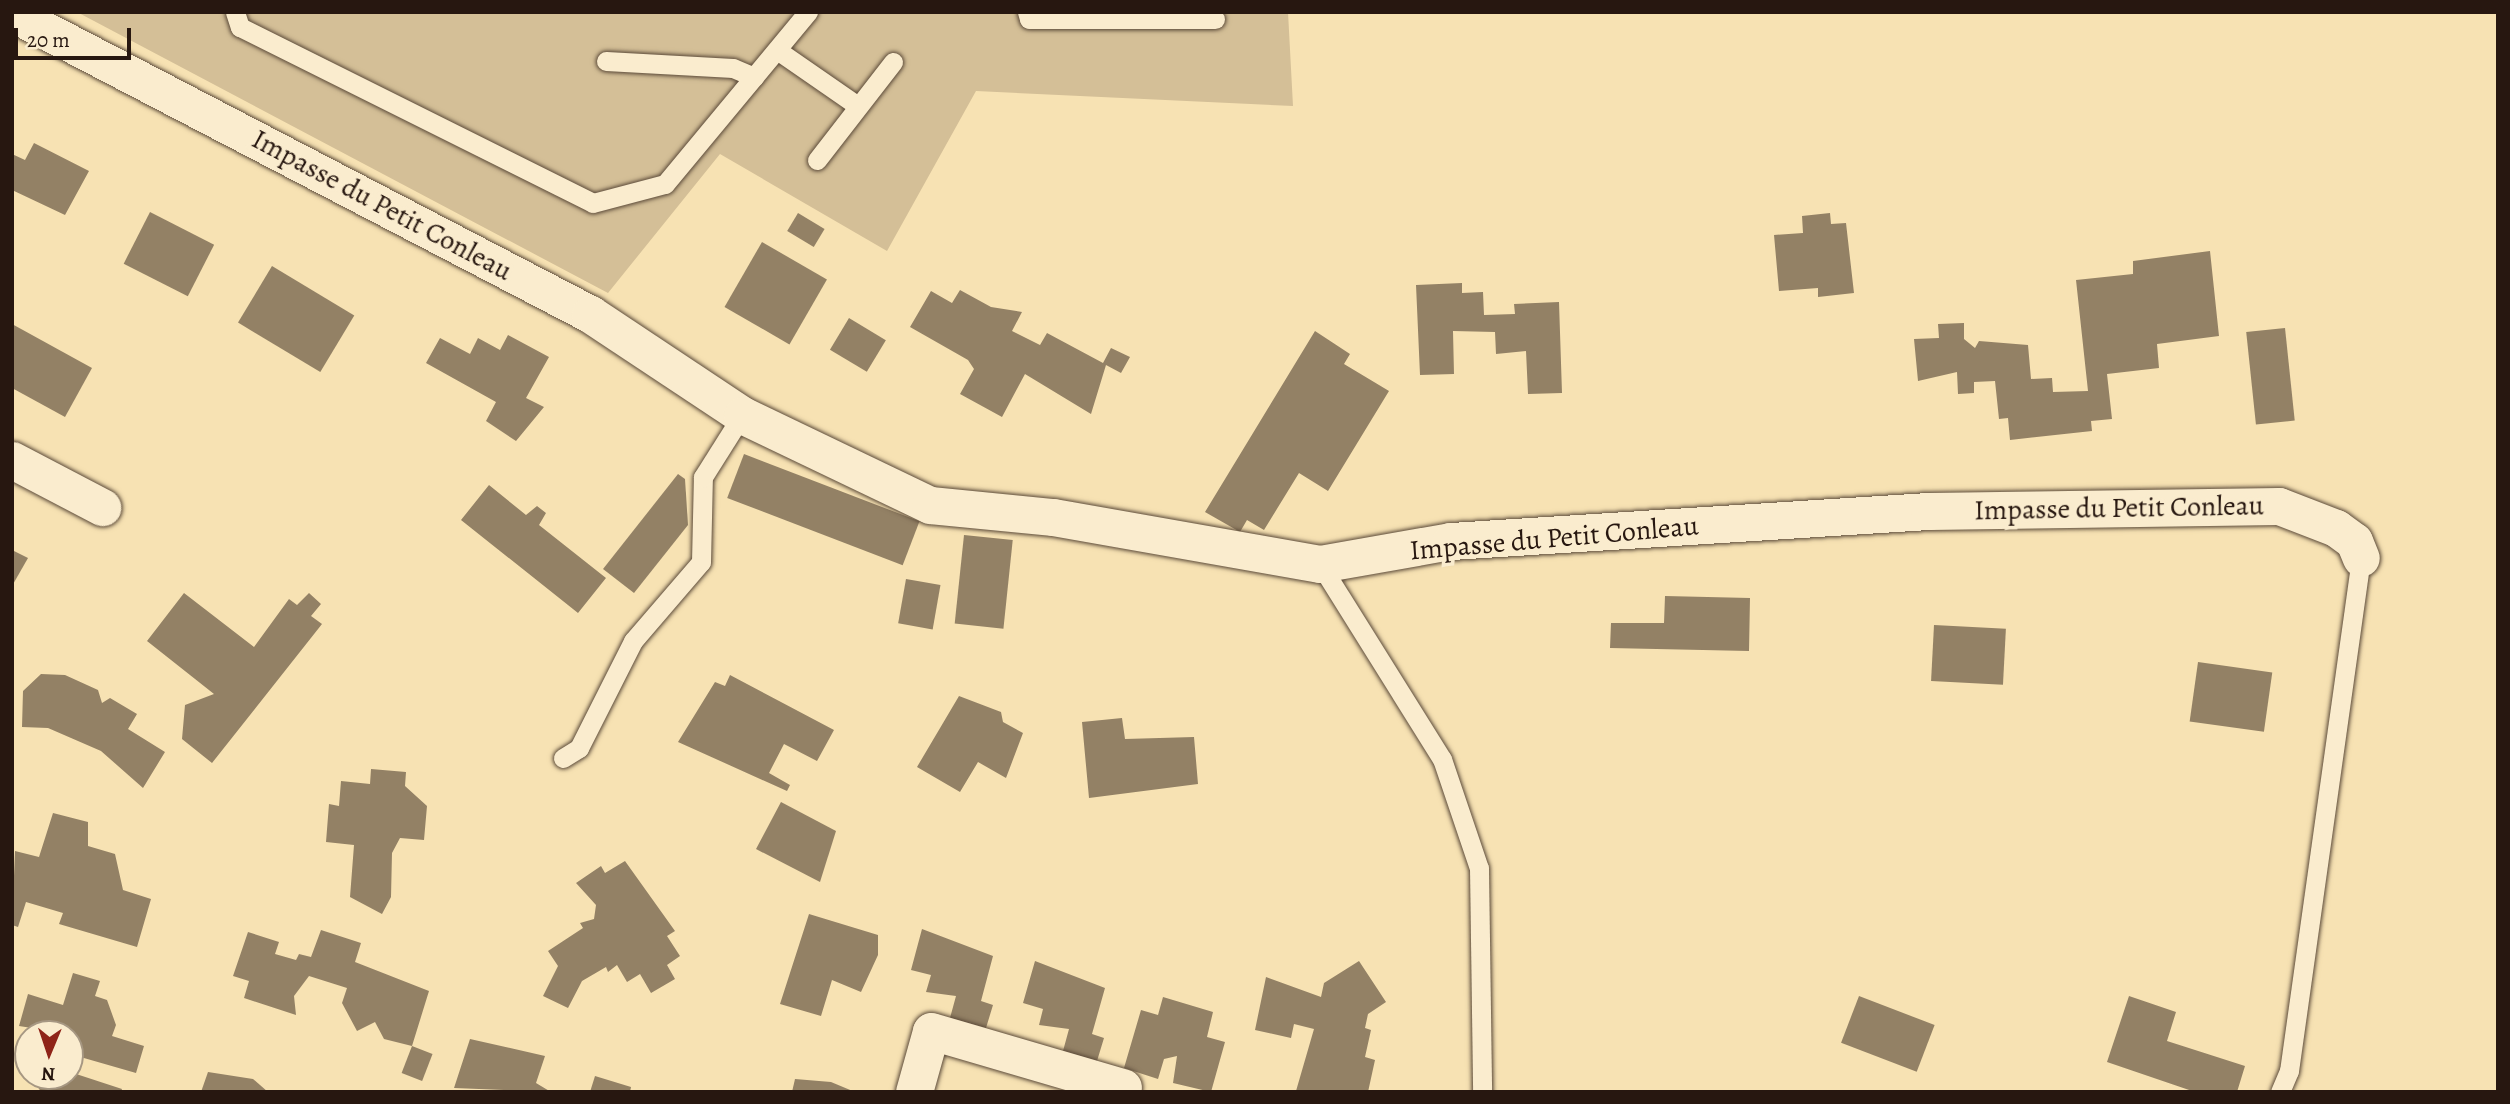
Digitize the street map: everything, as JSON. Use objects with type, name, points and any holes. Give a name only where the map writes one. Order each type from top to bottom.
[{"type":"street","name":"Impasse du Petit Conleau","points":[[12,13],[590,314],[742,415],[930,505],[1054,517],[1320,564],[1451,541],[1929,511],[2182,503],[2308,513],[2354,541],[2361,558]]},
{"type":"street","points":[[12,460],[102,507]]},
{"type":"street","points":[[914,1092],[931,1031],[1123,1087]]},
{"type":"lane","points":[[235,12],[240,27],[593,203],[665,184],[808,12]]},
{"type":"lane","points":[[1027,12],[1029,19],[1215,19]]},
{"type":"lane","points":[[777,50],[858,106]]},
{"type":"lane","points":[[606,61],[733,68],[754,77]]},
{"type":"lane","points":[[817,160],[893,62]]},
{"type":"lane","points":[[563,758],[579,748],[633,640],[701,562],[703,477],[742,415]]},
{"type":"lane","name":"Impasse du Petit Conleau","points":[[2280,1092],[2289,1071],[2361,558]]},
{"type":"lane","points":[[1320,564],[1442,759],[1479,868],[1482,1092]]},
{"type":"shaded area","points":[[77,12],[1288,12],[1293,106],[976,91],[887,251],[720,154],[608,293]]},
{"type":"building","points":[[34,143],[89,171],[65,215],[12,190],[12,154],[25,160]]},
{"type":"building","points":[[150,212],[214,245],[188,296],[124,264]]},
{"type":"building","points":[[798,213],[825,229],[814,247],[787,231]]},
{"type":"building","points":[[1830,213],[1831,224],[1846,223],[1854,293],[1818,297],[1818,288],[1779,291],[1774,235],[1803,233],[1802,216]]},
{"type":"building","points":[[762,242],[827,280],[789,344],[724,307]]},
{"type":"building","points":[[2210,251],[2219,336],[2157,344],[2159,368],[2107,374],[2112,419],[2091,421],[2092,431],[2010,440],[2008,418],[1999,419],[1995,381],[1974,382],[1974,393],[1958,394],[1957,372],[1918,381],[1914,339],[1939,338],[1938,324],[1964,323],[1964,339],[1975,348],[1979,341],[2028,345],[2031,379],[2052,378],[2053,392],[2088,391],[2076,280],[2133,274],[2133,261]]},
{"type":"building","points":[[272,266],[354,315],[320,372],[238,323]]},
{"type":"building","points":[[1462,283],[1462,293],[1483,292],[1484,315],[1515,314],[1514,304],[1559,302],[1562,393],[1528,394],[1526,351],[1496,354],[1495,332],[1453,331],[1454,374],[1420,375],[1416,285]]},
{"type":"building","points":[[960,290],[991,307],[1022,312],[1012,331],[1040,345],[1047,333],[1103,363],[1111,348],[1130,357],[1121,373],[1106,365],[1091,414],[1025,374],[1002,417],[960,394],[974,369],[968,360],[910,327],[931,291],[952,303]]},
{"type":"building","points":[[849,318],[886,340],[867,372],[830,350]]},
{"type":"building","points":[[12,324],[92,368],[65,417],[12,388]]},
{"type":"building","points":[[2285,328],[2295,420],[2256,425],[2246,332]]},
{"type":"building","points":[[1315,331],[1350,354],[1344,364],[1389,391],[1328,491],[1299,473],[1264,530],[1247,520],[1240,532],[1205,512]]},
{"type":"building","points":[[508,335],[549,357],[526,398],[544,407],[516,441],[486,421],[496,402],[426,363],[440,338],[470,354],[478,338],[500,350]]},
{"type":"building","points":[[744,454],[920,521],[903,565],[727,498]]},
{"type":"building","points":[[678,474],[685,479],[688,525],[634,593],[603,569]]},
{"type":"building","points":[[489,485],[526,515],[537,506],[546,513],[539,525],[606,578],[578,613],[461,520]]},
{"type":"building","points":[[964,535],[1013,540],[1003,629],[955,624]]},
{"type":"building","points":[[12,550],[28,558],[12,586]]},
{"type":"building","points":[[906,579],[940,585],[933,629],[898,623]]},
{"type":"building","points":[[184,593],[254,647],[289,599],[297,605],[309,593],[321,604],[311,616],[322,624],[212,763],[182,739],[185,705],[214,694],[147,641]]},
{"type":"building","points":[[1665,596],[1750,598],[1749,651],[1610,648],[1611,623],[1664,623]]},
{"type":"building","points":[[1934,625],[2006,629],[2003,685],[1931,681]]},
{"type":"building","points":[[2198,662],[2272,672],[2264,732],[2190,721]]},
{"type":"building","points":[[41,674],[65,675],[98,690],[102,703],[110,698],[137,714],[128,729],[165,752],[143,788],[101,751],[48,728],[22,727],[23,691]]},
{"type":"building","points":[[730,675],[834,730],[817,761],[784,744],[769,773],[790,785],[787,791],[678,742],[715,682],[725,686]]},
{"type":"building","points":[[959,696],[1001,712],[1003,722],[1023,733],[1006,778],[978,762],[960,792],[917,767]]},
{"type":"building","points":[[1122,718],[1125,739],[1194,737],[1198,784],[1089,798],[1082,722]]},
{"type":"building","points":[[371,769],[406,772],[405,786],[427,806],[424,840],[400,838],[392,853],[391,897],[382,914],[350,897],[354,845],[326,842],[329,804],[339,806],[341,781],[370,784]]},
{"type":"building","points":[[781,802],[836,831],[820,882],[756,849]]},
{"type":"building","points":[[53,813],[88,822],[88,846],[115,854],[123,890],[151,899],[137,947],[59,924],[63,913],[26,902],[18,927],[12,925],[15,851],[39,857]]},
{"type":"building","points":[[625,861],[675,931],[667,936],[680,956],[667,965],[675,979],[651,993],[640,974],[627,982],[617,965],[608,972],[606,967],[582,981],[568,1008],[543,996],[558,966],[548,951],[583,928],[580,923],[594,919],[596,905],[576,883],[601,866],[605,873]]},
{"type":"building","points":[[809,914],[878,935],[878,955],[861,992],[832,980],[821,1016],[780,1004]]},
{"type":"building","points":[[922,929],[993,956],[981,1001],[993,1005],[986,1028],[950,1018],[956,996],[926,992],[931,975],[911,970]]},
{"type":"building","points":[[321,930],[361,943],[355,962],[429,991],[412,1046],[384,1039],[375,1022],[357,1031],[342,1003],[347,988],[309,976],[294,996],[296,1015],[244,998],[249,981],[233,976],[248,932],[279,942],[275,954],[296,960],[299,954],[311,957]]},
{"type":"building","points":[[1035,961],[1105,988],[1092,1034],[1104,1038],[1097,1061],[1063,1051],[1069,1029],[1039,1025],[1043,1009],[1023,1003]]},
{"type":"building","points":[[1359,961],[1386,1002],[1368,1014],[1365,1028],[1371,1030],[1365,1057],[1375,1060],[1368,1092],[1296,1091],[1314,1029],[1294,1024],[1291,1038],[1255,1030],[1266,977],[1321,997],[1324,983]]},
{"type":"building","points":[[73,973],[100,981],[95,996],[107,1000],[116,1025],[112,1036],[144,1046],[136,1073],[84,1058],[84,1020],[21,1020],[28,994],[63,1005]]},
{"type":"building","points":[[1859,996],[1935,1025],[1917,1072],[1841,1043]]},
{"type":"building","points":[[2129,996],[2176,1012],[2167,1041],[2245,1066],[2237,1092],[2195,1092],[2107,1062]]},
{"type":"building","points":[[1163,997],[1213,1012],[1207,1037],[1225,1042],[1211,1092],[1173,1083],[1177,1056],[1164,1059],[1158,1079],[1124,1068],[1141,1010],[1158,1015]]},
{"type":"building","points":[[470,1039],[545,1056],[536,1083],[551,1092],[454,1088]]},
{"type":"building","points":[[412,1046],[433,1054],[422,1081],[402,1073]]},
{"type":"building","points":[[208,1072],[253,1079],[268,1092],[201,1092]]},
{"type":"building","points":[[595,1076],[631,1087],[630,1092],[590,1092]]},
{"type":"building","points":[[84,1077],[122,1089],[121,1092],[40,1090],[84,1090]]},
{"type":"building","points":[[795,1079],[831,1082],[855,1092],[792,1092]]}]
